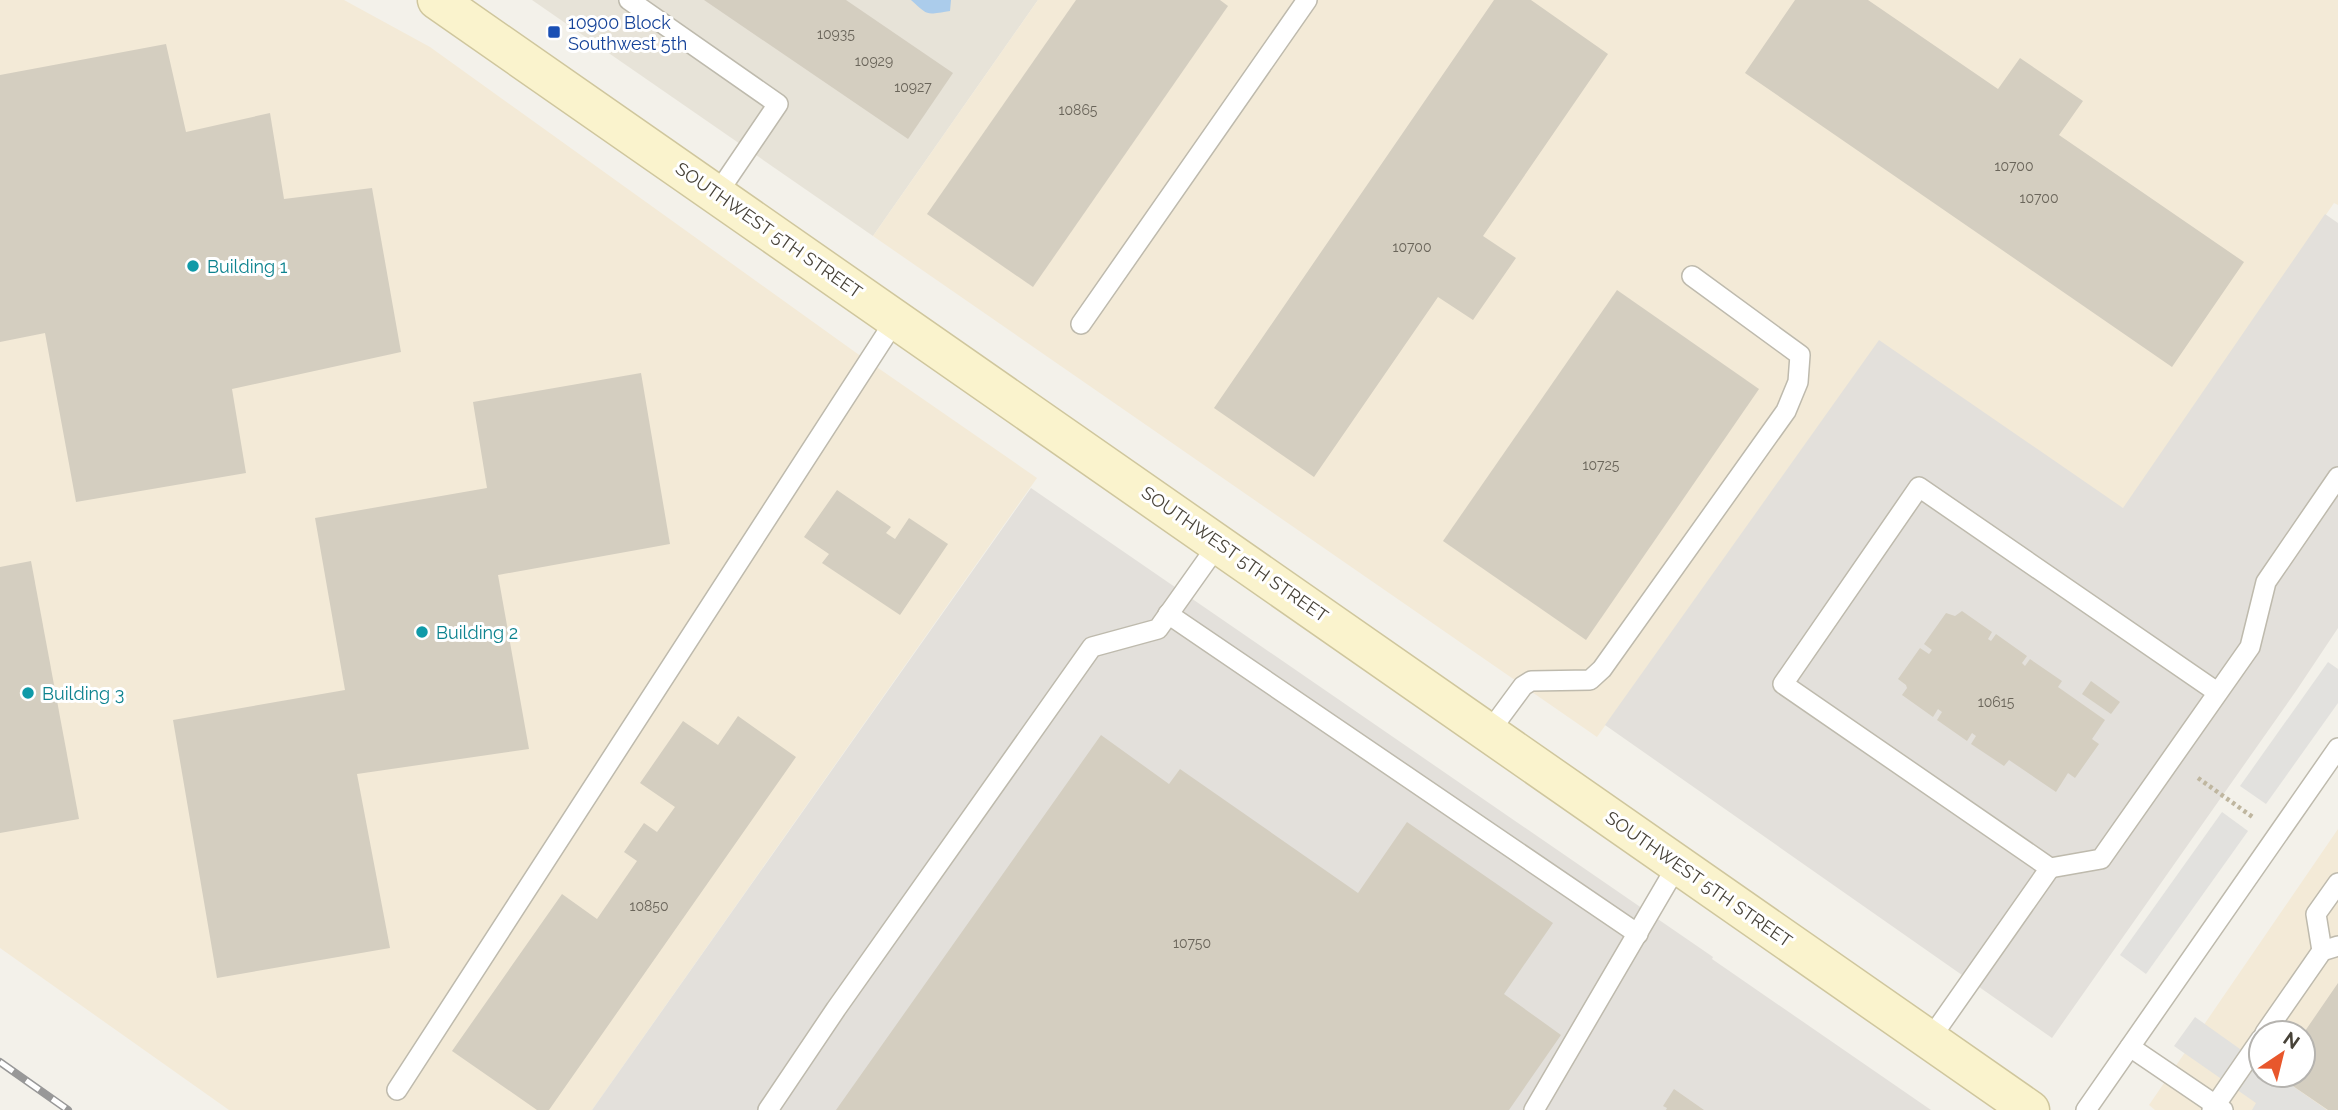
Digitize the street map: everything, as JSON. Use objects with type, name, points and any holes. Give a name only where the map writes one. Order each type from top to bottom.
[{"type":"street","name":"SOUTHWEST 5TH STREET","points":[[437,0],[2030,1110]]},
{"type":"lane","points":[[629,0],[778,104],[717,194]]},
{"type":"lane","points":[[1081,324],[1307,0]]},
{"type":"lane","points":[[1489,732],[1523,686],[1531,681],[1590,680],[1602,668],[1786,411],[1798,382],[1800,355],[1692,276]]},
{"type":"lane","points":[[397,1090],[896,319]]},
{"type":"lane","points":[[2217,692],[1919,487],[1783,684],[2050,867],[2101,859],[2250,647],[2266,582],[2338,477]]},
{"type":"lane","points":[[768,1110],[835,1009],[1092,647],[1158,629],[1219,543]]},
{"type":"lane","points":[[1168,614],[1638,934]]},
{"type":"lane","points":[[2087,1110],[2338,748]]},
{"type":"lane","points":[[1534,1110],[1678,864]]},
{"type":"lane","points":[[1930,1040],[2050,867]]},
{"type":"lane","points":[[2276,1019],[2330,949],[2316,914],[2338,883]]},
{"type":"lane","points":[[2130,1046],[2217,1108],[2247,1061]]},
{"type":"path","points":[[2197,778],[2258,821]]},
{"type":"shaded area","points":[[0,0],[344,0],[430,47],[855,352],[1037,478],[592,1110],[229,1110],[0,948]]},
{"type":"shaded area","points":[[532,0],[1038,0],[873,236]]},
{"type":"shaded area","points":[[1038,0],[2338,0],[2338,205],[2334,203],[2123,509],[1879,341],[1597,737],[873,236]]},
{"type":"shaded area","points":[[2325,214],[2338,223],[2338,628],[2052,1038],[1605,725],[1879,340],[2123,508]]},
{"type":"shaded area","points":[[1031,488],[1713,957],[1712,959],[1931,1110],[592,1110]]},
{"type":"shaded area","points":[[2328,662],[2338,669],[2338,703],[2266,804],[2240,786]]},
{"type":"shaded area","points":[[2222,812],[2248,831],[2146,974],[2120,955]]},
{"type":"shaded area","points":[[2338,829],[2338,1110],[2155,1110],[2149,1105]]},
{"type":"shaded area","points":[[2195,1017],[2247,1054],[2247,1089],[2297,1089],[2327,1110],[2252,1110],[2256,1103],[2174,1046]]},
{"type":"water","points":[[911,0],[951,0],[950,11],[928,13]]},
{"type":"building","points":[[704,0],[846,0],[953,73],[908,139]]},
{"type":"building","points":[[1076,0],[1220,0],[1228,6],[1033,287],[927,214]]},
{"type":"building","points":[[1494,0],[1531,0],[1608,54],[1483,236],[1516,258],[1473,320],[1438,297],[1314,477],[1214,408]]},
{"type":"building","points":[[1795,0],[1868,0],[1998,89],[2020,58],[2083,101],[2059,135],[2244,262],[2172,367],[1745,73]]},
{"type":"building","name":"Building 1","points":[[166,44],[186,132],[270,113],[284,199],[372,188],[401,352],[232,389],[246,473],[76,502],[45,333],[0,342],[0,75]]},
{"type":"building","points":[[1617,290],[1759,389],[1586,640],[1443,541]]},
{"type":"building","name":"Building 2","points":[[641,373],[670,544],[498,575],[529,749],[357,774],[390,948],[217,978],[173,720],[345,690],[315,518],[487,488],[473,402]]},
{"type":"building","points":[[837,490],[891,527],[886,533],[895,539],[909,518],[948,544],[900,615],[822,563],[829,554],[804,537]]},
{"type":"building","name":"Building 3","points":[[31,561],[79,819],[0,833],[0,567]]},
{"type":"building","points":[[1962,611],[1992,632],[1988,639],[1991,641],[1996,634],[2027,656],[2022,663],[2025,666],[2030,659],[2062,681],[2058,687],[2105,720],[2092,739],[2099,744],[2075,778],[2068,773],[2056,792],[2009,760],[2004,766],[1971,744],[1976,736],[1972,733],[1967,741],[1937,720],[1942,712],[1938,709],[1933,717],[1902,695],[1907,688],[1898,679],[1920,648],[1929,654],[1932,650],[1924,644],[1946,613],[1955,616]]},
{"type":"building","points":[[2091,681],[2120,702],[2111,714],[2082,694]]},
{"type":"building","points":[[738,716],[796,757],[549,1110],[537,1110],[452,1051],[562,894],[597,919],[637,861],[624,852],[644,823],[657,832],[675,807],[640,783],[683,721],[718,745]]},
{"type":"building","points":[[1101,735],[1169,784],[1180,769],[1358,893],[1407,822],[1553,923],[1504,994],[1561,1035],[1509,1110],[836,1110]]},
{"type":"building","points":[[2338,983],[2338,1110],[2328,1110],[2297,1089],[2317,1089],[2317,1019],[2313,1019]]},
{"type":"building","points":[[1674,1089],[1704,1110],[1666,1110],[1663,1106]]},
{"type":"railway","points":[[0,1062],[68,1110]]},
{"type":"place","name":"10900 Block Southwest 5th","points":[[554,32]]},
{"type":"place","name":"Building 1","points":[[193,266]]},
{"type":"place","name":"Building 2","points":[[422,632]]},
{"type":"place","name":"Building 3","points":[[28,693]]}]
